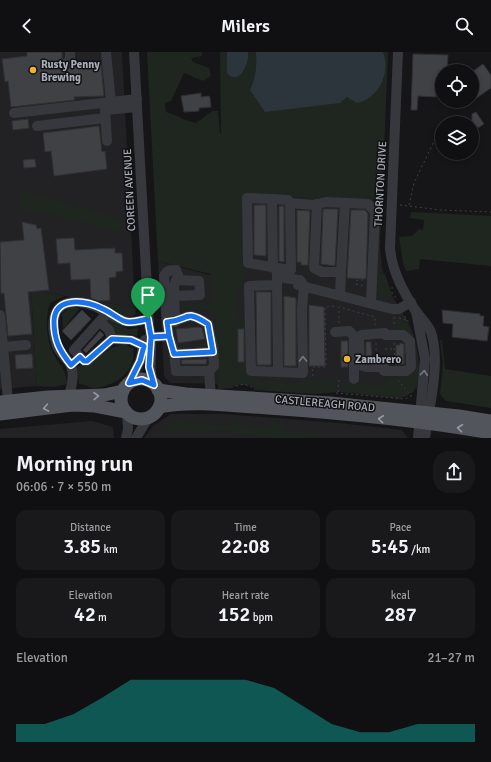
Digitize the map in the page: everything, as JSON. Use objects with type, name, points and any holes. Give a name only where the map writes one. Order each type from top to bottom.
[{"type":"main road","points":[[0,414],[72,405],[95,406],[127,413],[137,419],[148,418],[154,414],[159,407],[160,401],[156,388],[142,380],[104,396],[69,396],[4,402]]},
{"type":"main road","points":[[126,387],[121,400],[127,413]]},
{"type":"main road","name":"CASTLEREAGH ROAD","points":[[156,388],[210,396],[270,398],[424,418],[491,434]]},
{"type":"main road","name":"CASTLEREAGH ROAD","points":[[159,407],[187,404],[243,406],[491,421]]},
{"type":"street","points":[[63,65],[70,60],[70,52]]},
{"type":"street","points":[[106,52],[111,102]]},
{"type":"street","name":"COREEN AVENUE","points":[[134,52],[148,323],[151,337],[149,367],[156,388]]},
{"type":"street","name":"THORNTON DRIVE","points":[[398,52],[390,240],[392,262],[399,281],[413,306],[425,359],[424,418]]},
{"type":"street","points":[[14,113],[111,102],[137,103]]},
{"type":"street","points":[[107,141],[105,110],[137,103]]},
{"type":"street","points":[[37,126],[105,118]]},
{"type":"street","points":[[371,304],[375,212],[368,204],[326,202],[317,204],[290,203],[288,200],[248,198],[248,263],[278,275],[292,283],[340,294],[371,304],[394,309],[413,306]]},
{"type":"street","points":[[272,199],[278,275],[278,372]]},
{"type":"street","points":[[290,203],[291,270],[249,286],[251,371],[303,373],[302,309],[304,286]]},
{"type":"street","points":[[340,294],[345,203]]},
{"type":"street","points":[[317,204],[314,268],[322,272],[341,272]]},
{"type":"street","points":[[171,322],[164,276],[166,272],[176,270],[178,275],[174,286],[174,296],[171,322],[169,336],[174,354],[176,371],[209,371],[214,366],[208,324],[197,316],[182,317],[171,322]]},
{"type":"street","points":[[174,296],[200,295],[199,281],[177,280]]},
{"type":"street","points":[[69,396],[72,384],[71,365],[57,346],[54,334],[54,315],[58,307],[67,302],[79,302],[93,305],[129,322],[148,323]]},
{"type":"street","points":[[108,312],[74,350],[84,361],[87,361],[112,339],[131,340],[144,346]]},
{"type":"street","points":[[0,315],[3,347],[4,402]]},
{"type":"street","points":[[100,322],[109,330],[112,339]]},
{"type":"street","name":"COREEN AVENUE","points":[[126,387],[140,361],[148,323]]},
{"type":"street","points":[[335,332],[349,331],[354,336],[354,379]]},
{"type":"street","points":[[365,333],[404,336],[411,345],[411,368],[408,370],[395,371],[382,366],[364,367],[359,362],[360,336],[365,333]]},
{"type":"street","points":[[151,337],[169,336]]},
{"type":"street","points":[[3,347],[26,344]]},
{"type":"street","points":[[174,354],[213,352]]},
{"type":"street","points":[[71,365],[80,357]]},
{"type":"street","points":[[209,371],[210,396]]},
{"type":"street","points":[[126,438],[128,429],[127,413]]},
{"type":"street","points":[[136,438],[148,418]]},
{"type":"street","points":[[418,438],[424,418]]},
{"type":"street","points":[[424,418],[425,438]]},
{"type":"path","points":[[409,206],[414,183],[435,139]]},
{"type":"path","points":[[391,205],[441,210],[491,212]]},
{"type":"path","points":[[364,290],[365,286],[356,284],[357,280],[373,280]]},
{"type":"path","points":[[313,376],[312,367],[326,367],[325,307],[334,306]]},
{"type":"path","points":[[339,317],[339,307],[375,317],[395,349],[395,375],[411,396]]},
{"type":"path","points":[[382,366],[385,334],[394,317],[406,320]]},
{"type":"path","points":[[384,350],[395,349]]},
{"type":"path","points":[[338,393],[339,378]]},
{"type":"path","points":[[232,389],[244,384],[252,386],[254,390]]},
{"type":"shaded area","points":[[0,52],[122,52],[135,308],[31,290],[37,386],[0,389]]},
{"type":"shaded area","points":[[147,52],[202,52],[202,56],[191,58],[193,62],[209,68],[211,76],[203,81],[184,73],[171,101],[165,103],[166,112],[196,123],[212,111],[218,111],[221,134],[220,52],[388,52],[382,201],[312,200],[311,198],[242,195],[244,287],[237,286],[238,317],[246,319],[255,381],[274,383],[276,377],[281,377],[281,383],[300,384],[301,379],[306,374],[307,380],[337,382],[336,392],[314,394],[255,390],[251,385],[242,382],[232,388],[218,389],[215,314],[208,309],[177,309],[176,306],[207,304],[211,302],[210,274],[158,261]]},
{"type":"shaded area","points":[[227,52],[248,52],[247,61],[243,72],[236,77],[231,77],[227,73]]},
{"type":"shaded area","points":[[256,52],[383,52],[385,60],[384,76],[381,84],[371,96],[357,103],[347,97],[340,103],[265,112],[250,90],[256,71]]},
{"type":"shaded area","points":[[20,189],[122,220],[122,225],[118,231],[113,231],[51,214],[22,210]]},
{"type":"shaded area","points":[[242,195],[382,201],[380,248],[382,269],[390,292],[409,324],[418,358],[417,387],[404,397],[401,397],[401,399],[330,391],[225,384],[170,383],[164,376],[158,261],[243,284]]},
{"type":"shaded area","points":[[411,212],[491,216],[491,266],[420,259],[419,269],[407,271],[407,273],[403,263],[399,237],[412,236],[419,229],[423,230],[424,220],[410,218]]},
{"type":"shaded area","points":[[375,274],[385,274],[392,295],[388,300],[381,301],[375,299]]},
{"type":"shaded area","points":[[31,290],[65,296],[50,303],[47,315],[47,328],[51,348],[64,371],[67,384],[54,387],[37,386]]},
{"type":"shaded area","points":[[97,301],[135,308],[136,314],[127,318]]},
{"type":"shaded area","points":[[70,307],[77,307],[79,309],[63,329],[62,314]]},
{"type":"shaded area","points":[[108,318],[128,329],[138,328],[137,336],[129,334],[115,337],[104,319]]},
{"type":"shaded area","points":[[395,319],[409,324],[415,340],[419,360],[419,370],[416,388],[411,394],[396,375],[406,373],[412,345],[395,327]]},
{"type":"shaded area","points":[[440,340],[442,340],[445,369],[491,376],[491,408],[446,401],[440,394],[443,364]]},
{"type":"shaded area","points":[[124,344],[133,348],[134,356],[132,364],[123,376],[109,385],[102,387],[92,388],[79,384],[77,366],[88,364],[111,348]]},
{"type":"shaded area","points":[[387,377],[396,378],[409,395],[403,397],[340,391],[340,382],[381,386],[387,381]]},
{"type":"shaded area","points":[[171,414],[224,414],[339,423],[402,430],[408,438],[144,438],[153,426]]},
{"type":"shaded area","points":[[233,420],[247,427],[259,430],[281,423],[285,427],[282,431],[323,433],[322,438],[274,438],[237,434],[233,431],[170,431],[168,429],[171,421],[230,426]]},
{"type":"shaded area","points":[[92,421],[113,427],[114,438],[0,438],[0,429]]},
{"type":"building","points":[[27,52],[62,52],[62,58],[57,65],[58,69],[63,71],[71,67],[101,64],[104,96],[74,97],[75,100],[11,107],[8,81],[5,82],[2,59],[27,56]]},
{"type":"building","points":[[413,54],[448,55],[447,64],[435,64],[435,97],[418,96],[417,110],[411,110]]},
{"type":"building","points":[[483,64],[491,75],[491,88],[479,96],[479,67]]},
{"type":"building","points":[[201,93],[201,97],[209,96],[211,107],[199,108],[199,111],[184,112],[181,96]]},
{"type":"building","points":[[476,112],[479,116],[472,116],[472,114]]},
{"type":"building","points":[[479,116],[484,124],[479,127]]},
{"type":"building","points":[[28,119],[29,128],[13,130],[12,121]]},
{"type":"building","points":[[99,126],[102,152],[105,151],[107,169],[54,176],[51,151],[45,152],[43,133]]},
{"type":"building","points":[[35,159],[36,167],[24,168],[23,160]]},
{"type":"building","points":[[254,205],[266,205],[266,256],[254,255]]},
{"type":"building","points":[[279,206],[284,206],[284,262],[279,261]]},
{"type":"building","points":[[323,209],[338,209],[335,266],[321,264]]},
{"type":"building","points":[[297,210],[310,211],[308,265],[301,265],[301,262],[297,262]]},
{"type":"building","points":[[351,210],[365,210],[368,214],[366,279],[347,278]]},
{"type":"building","points":[[22,222],[36,225],[37,229],[41,228],[49,290],[28,292],[32,334],[8,336],[4,293],[1,294],[0,242],[24,240]]},
{"type":"building","points":[[74,238],[75,250],[115,248],[115,253],[122,253],[123,271],[116,272],[116,277],[109,278],[110,300],[98,301],[91,298],[90,279],[71,280],[70,263],[58,264],[56,239]]},
{"type":"building","points":[[256,292],[271,292],[271,365],[257,365]]},
{"type":"building","points":[[284,296],[296,298],[296,366],[284,366]]},
{"type":"building","points":[[309,305],[324,307],[325,366],[309,366]]},
{"type":"building","points":[[82,310],[91,319],[71,340],[62,331]]},
{"type":"building","points":[[442,310],[480,314],[480,316],[484,316],[483,326],[489,327],[487,341],[452,337],[453,324],[443,323]]},
{"type":"building","points":[[202,328],[205,339],[178,343],[176,329]]},
{"type":"building","points":[[238,329],[244,329],[244,362],[238,362]]},
{"type":"building","points":[[100,331],[104,335],[86,353],[83,350]]},
{"type":"building","points":[[341,341],[348,341],[348,367],[341,367]]},
{"type":"building","points":[[366,342],[371,342],[372,360],[366,360]]},
{"type":"building","points":[[400,343],[404,344],[404,364],[396,364],[396,345],[400,345]]},
{"type":"building","points":[[32,354],[33,368],[16,369],[15,355]]},
{"type":"building","points":[[207,359],[206,364],[182,364],[181,360]]},
{"type":"place","name":"Rusty Penny Brewing","points":[[33,70]]},
{"type":"place","name":"Zambrero","points":[[347,359]]},
{"type":"route","points":[[148,319],[129,322],[124,321],[93,305],[79,302],[67,302],[58,307],[54,315],[54,334],[57,346],[62,355],[71,365],[80,357],[84,361],[87,361],[112,339],[131,340],[144,346],[140,361],[129,383],[138,380],[146,380],[154,385],[149,367],[152,343],[151,337],[169,336],[174,354],[213,352],[208,324],[197,316],[182,317],[175,322],[167,322],[169,336],[167,336],[151,337],[148,319]]}]
